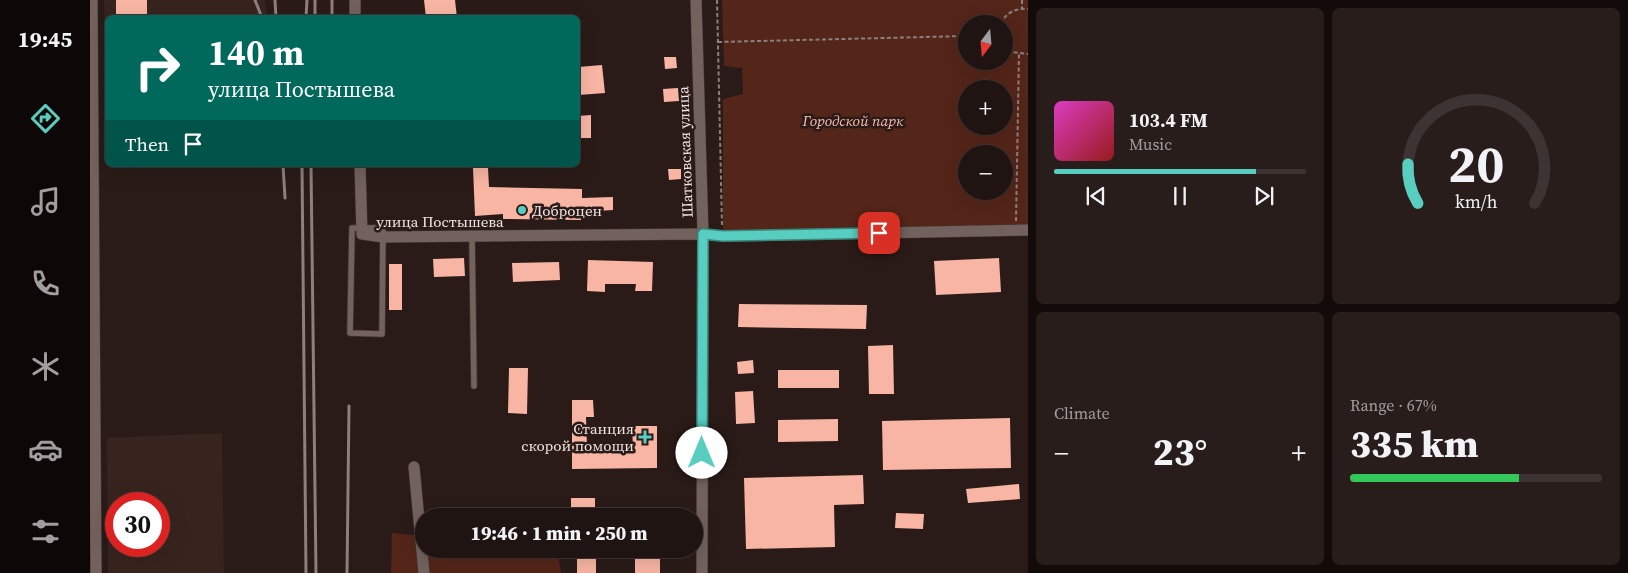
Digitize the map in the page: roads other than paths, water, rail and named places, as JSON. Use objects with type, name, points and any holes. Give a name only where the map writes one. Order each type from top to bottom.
[{"type":"street","points":[[92,0],[96,573]]},
{"type":"street","points":[[355,0],[355,15]]},
{"type":"street","name":"Шатковская улица","points":[[696,0],[703,234],[702,573]]},
{"type":"street","points":[[360,167],[362,231]]},
{"type":"street","name":"улица Постышева","points":[[362,231],[383,237],[472,237],[703,234],[723,236],[1028,230]]},
{"type":"street","points":[[414,467],[424,573]]},
{"type":"lane","points":[[362,231],[352,228],[350,333],[382,334],[383,237]]},
{"type":"lane","points":[[472,237],[474,386]]},
{"type":"railway","points":[[255,0],[261,15]]},
{"type":"railway","points":[[275,0],[276,15]]},
{"type":"railway","points":[[306,15],[307,0]]},
{"type":"railway","points":[[315,0],[315,15]]},
{"type":"railway","points":[[332,0],[332,15]]},
{"type":"railway","points":[[283,167],[285,198]]},
{"type":"railway","points":[[302,167],[306,573]]},
{"type":"railway","points":[[311,167],[316,573]]},
{"type":"railway","points":[[347,573],[349,406]]},
{"type":"place","name":"Доброцен","points":[[522,210]]},
{"type":"place","name":"Станция скорой помощи","points":[[645,437]]},
{"type":"park label","name":"Городской парк","points":[[853,120]]}]
